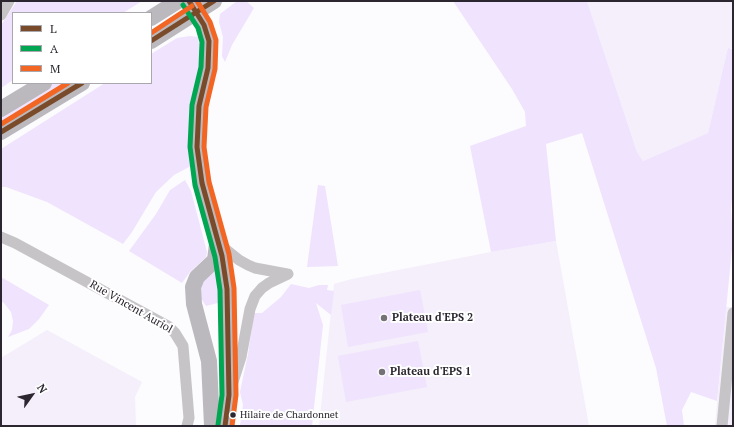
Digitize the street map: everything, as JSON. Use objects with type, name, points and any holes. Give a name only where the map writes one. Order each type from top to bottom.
[{"type":"main road","points":[[152,17],[178,1]]},
{"type":"main road","points":[[152,40],[192,7],[214,1]]},
{"type":"main road","points":[[192,7],[206,30],[209,41],[210,54],[199,106],[197,147],[202,183],[225,271],[228,306],[228,395],[225,426]]},
{"type":"main road","points":[[1,109],[42,84]]},
{"type":"main road","points":[[1,132],[80,84]]},
{"type":"main road","points":[[212,426],[209,361],[194,304],[193,287],[198,277],[215,260],[218,242]]},
{"type":"main road","points":[[193,287],[207,323],[216,329],[228,328]]},
{"type":"street","points":[[1,15],[9,1]]},
{"type":"street","name":"Rue Vincent Auriol","points":[[1,237],[15,243],[168,326],[175,332],[183,346],[189,418],[187,426]]},
{"type":"street","points":[[218,242],[239,260],[248,265],[255,268],[288,274],[269,283],[258,292],[250,309],[242,357],[228,395]]},
{"type":"street","points":[[722,426],[733,313]]},
{"type":"street","points":[[228,328],[248,326]]},
{"type":"shaded area","points":[[17,1],[142,1],[125,12],[12,12],[12,81],[1,88],[1,25]]},
{"type":"shaded area","points":[[237,1],[246,1],[254,8],[232,45],[225,62],[222,56],[223,37],[219,22],[220,14]]},
{"type":"shaded area","points":[[453,1],[587,1],[637,152],[643,161],[708,133],[728,48],[733,49],[733,186],[731,210],[733,239],[717,401],[691,392],[682,410],[684,426],[667,426],[656,368],[582,133],[546,144],[556,241],[491,252],[470,146],[526,126],[525,112],[512,89]]},
{"type":"shaded area","points":[[587,1],[733,1],[733,48],[728,48],[708,133],[643,161],[637,152]]},
{"type":"shaded area","points":[[190,36],[198,37],[201,59],[200,73],[193,101],[188,149],[191,166],[174,175],[156,192],[123,244],[47,202],[6,187],[1,187],[1,149],[103,84],[152,84],[152,53],[177,38]]},
{"type":"shaded area","points":[[48,84],[65,84],[1,124],[1,113]]},
{"type":"shaded area","points":[[185,180],[191,191],[207,252],[206,257],[190,272],[182,283],[129,251],[156,214],[170,190]]},
{"type":"shaded area","points":[[318,185],[325,186],[338,266],[307,267]]},
{"type":"shaded area","points":[[556,241],[589,426],[319,426],[334,284],[352,279],[491,252]]},
{"type":"shaded area","points":[[219,268],[222,302],[206,306],[200,297],[201,282]]},
{"type":"shaded area","points":[[1,277],[49,305],[39,319],[29,329],[8,337],[12,330],[13,321],[11,312],[1,301]]},
{"type":"shaded area","points":[[291,284],[309,288],[319,285],[328,285],[327,290],[334,291],[331,315],[316,303],[323,325],[312,426],[240,426],[243,405],[240,392],[248,354],[254,313],[262,313],[281,297]]},
{"type":"shaded area","name":"Plateau d'EPS 2","points":[[420,290],[428,332],[348,347],[341,305]]},
{"type":"shaded area","points":[[726,307],[733,307],[733,426],[715,426]]},
{"type":"shaded area","points":[[47,330],[142,382],[135,397],[136,426],[1,426],[1,358]]},
{"type":"shaded area","name":"Plateau d'EPS 1","points":[[418,341],[427,387],[346,402],[338,356]]},
{"type":"transit line","name":"L","points":[[189,1],[204,25],[209,41],[208,68],[199,106],[197,147],[202,183],[222,256],[227,289],[229,395],[225,426]]},
{"type":"transit line","name":"M","points":[[197,1],[210,22],[216,40],[215,69],[206,107],[204,147],[209,182],[229,254],[234,288],[236,395],[232,426]]},
{"type":"transit line","name":"L","points":[[152,40],[214,1]]},
{"type":"transit line","name":"A","points":[[183,5],[198,28],[202,42],[201,67],[192,105],[190,147],[195,185],[215,257],[220,290],[222,395],[218,425]]},
{"type":"transit line","name":"M","points":[[152,32],[192,6]]},
{"type":"transit line","name":"M","points":[[1,124],[66,84]]},
{"type":"transit line","name":"L","points":[[1,132],[80,84]]},
{"type":"place","name":"Plateau d'EPS 2","points":[[384,318]]},
{"type":"place","name":"Plateau d'EPS 1","points":[[382,372]]},
{"type":"place","name":"Hilaire de Chardonnet","points":[[233,415]]}]
